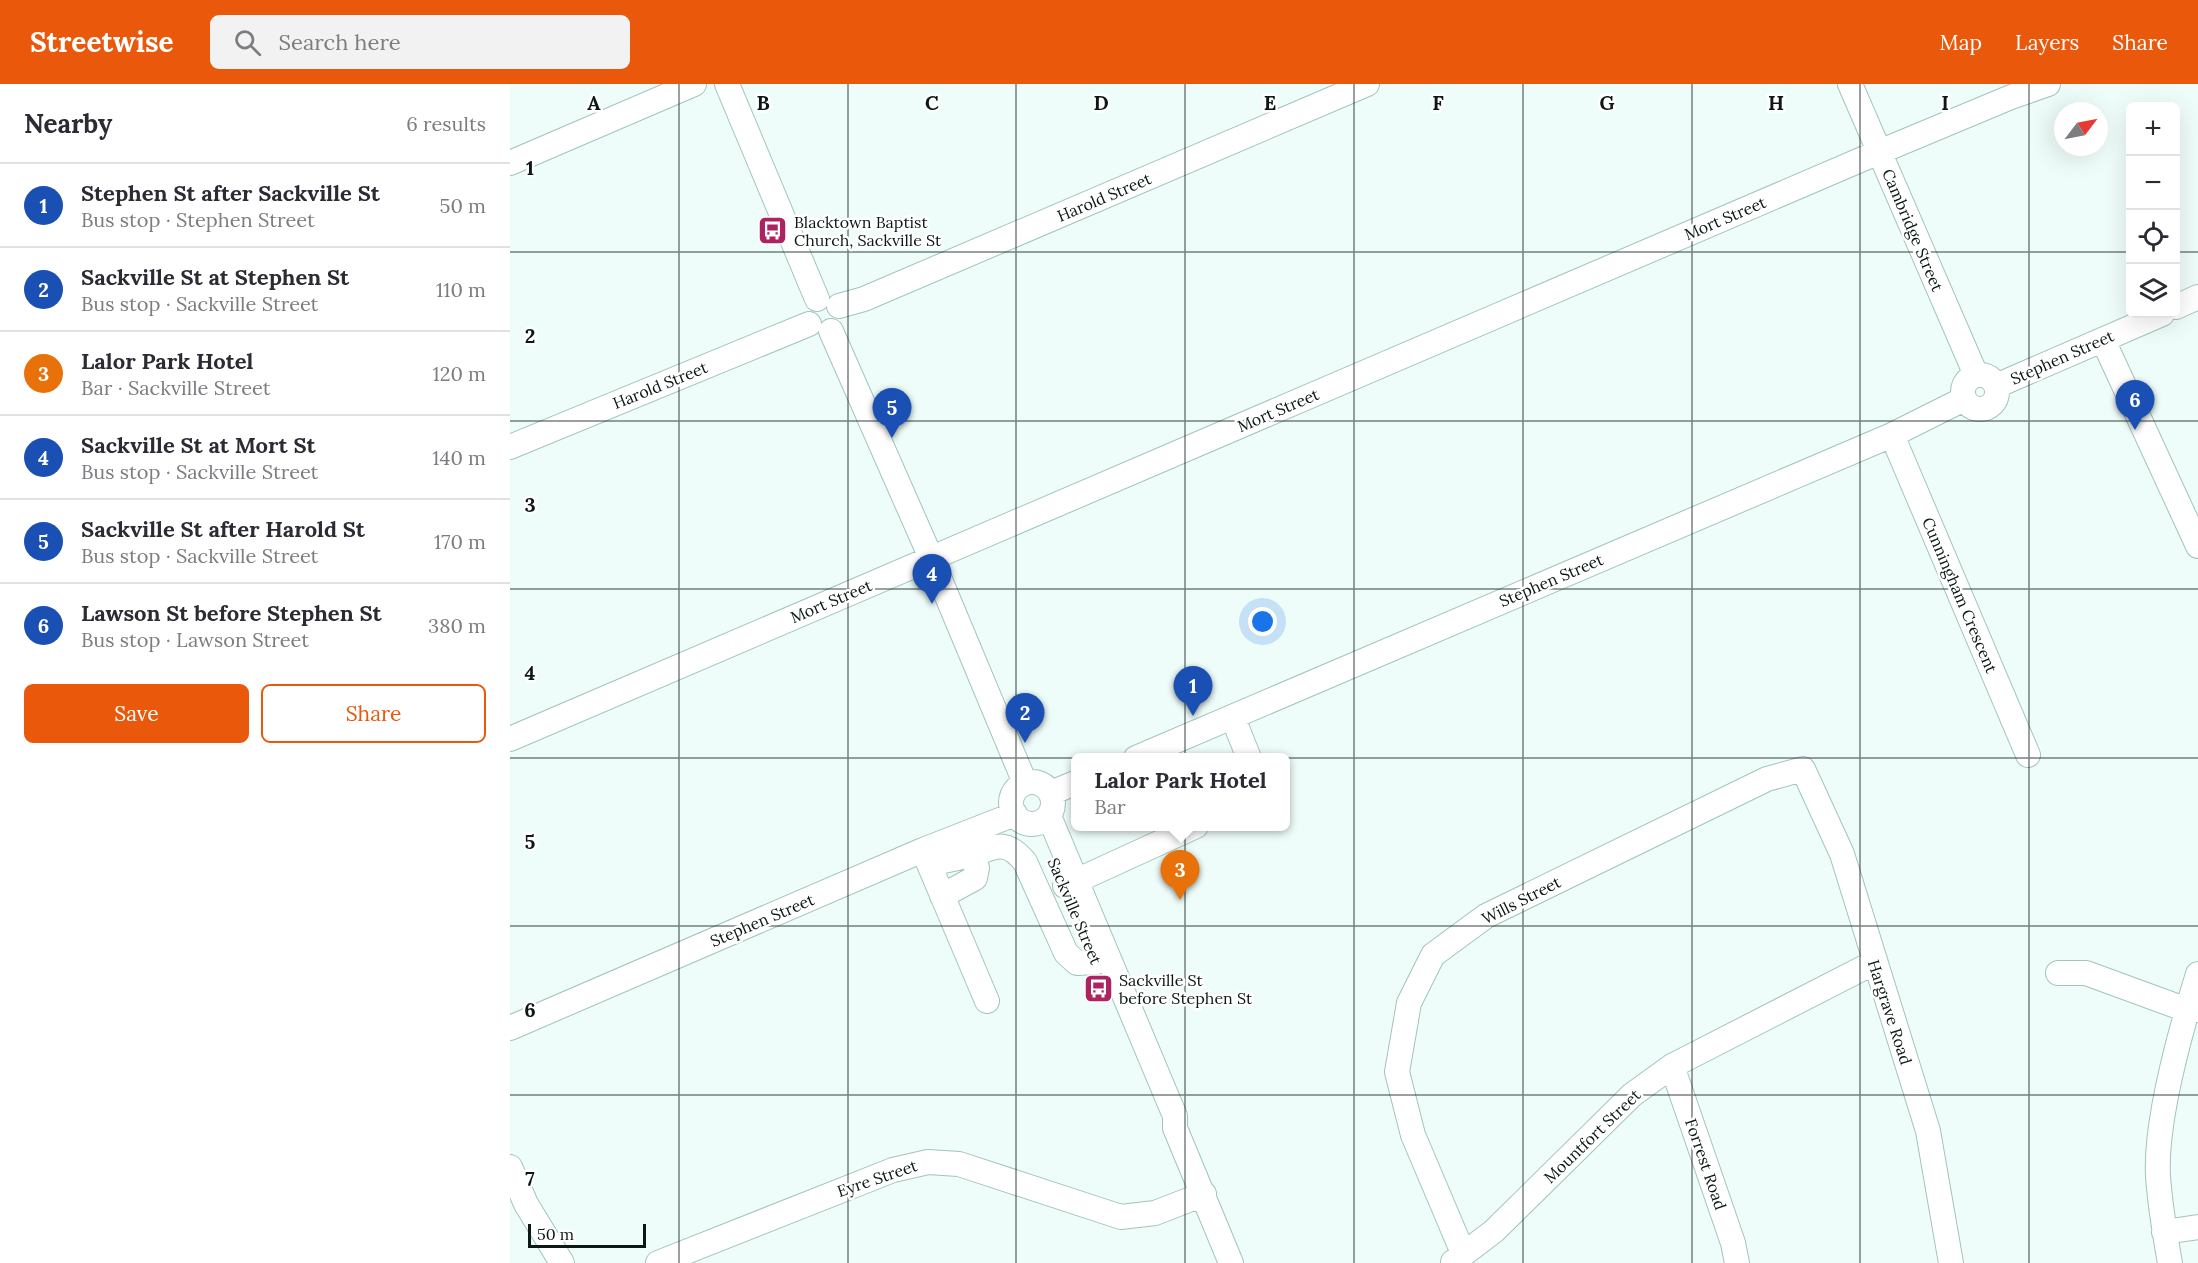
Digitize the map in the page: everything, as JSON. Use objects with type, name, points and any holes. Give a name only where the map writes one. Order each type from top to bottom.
[{"type":"street","points":[[510,163],[694,84]]},
{"type":"street","points":[[727,84],[816,299]]},
{"type":"street","name":"Harold Street","points":[[839,306],[864,299],[1367,84]]},
{"type":"street","name":"Cambridge Street","points":[[1850,84],[1986,381]]},
{"type":"street","name":"Mort Street","points":[[510,739],[1880,152],[2011,97],[2048,84]]},
{"type":"street","points":[[820,327],[841,320],[839,306],[827,297],[816,299],[807,312],[820,327],[931,558],[1025,783]]},
{"type":"street","points":[[2180,305],[2198,297]]},
{"type":"street","name":"Stephen Street","points":[[1148,753],[1892,435],[1964,399],[1971,407],[1987,408],[1995,400],[1986,381],[2103,340],[2153,318]]},
{"type":"street","name":"Harold Street","points":[[510,447],[820,327]]},
{"type":"street","points":[[2103,340],[2195,533]]},
{"type":"street","name":"Cunningham Crescent","points":[[1892,435],[2028,755]]},
{"type":"street","points":[[1233,717],[1247,753]]},
{"type":"street","name":"Hargrave Road","points":[[1803,769],[1842,854],[1928,1131],[1951,1263]]},
{"type":"street","name":"Wills Street","points":[[1457,1258],[1413,1135],[1397,1072],[1409,1003],[1433,955],[1486,916],[1767,779],[1803,769]]},
{"type":"street","points":[[1025,783],[1037,783],[1038,812],[1012,796],[1025,783]]},
{"type":"street","name":"Stephen Street","points":[[510,1028],[1038,812],[1071,786]]},
{"type":"street","name":"Sackville Street","points":[[1038,812],[1072,883],[1175,1116],[1175,1128]]},
{"type":"street","points":[[1072,883],[1185,831]]},
{"type":"street","points":[[987,1001],[926,857],[972,855],[999,846],[1008,846],[1025,862],[1066,953],[1077,963],[1097,962]]},
{"type":"street","points":[[942,896],[975,878],[976,868],[972,855]]},
{"type":"street","name":"Sackville Street","points":[[1072,883],[1097,962],[1167,1119],[1175,1128],[1231,1263]]},
{"type":"street","name":"Mountfort Street","points":[[1457,1258],[1494,1230],[1632,1095],[1672,1066],[1875,962]]},
{"type":"street","points":[[2058,973],[2086,973],[2192,1010]]},
{"type":"street","points":[[2170,1263],[2164,1232],[2158,1174],[2163,1124],[2192,1010],[2198,974]]},
{"type":"street","name":"Forrest Road","points":[[1672,1066],[1733,1243],[1737,1263]]},
{"type":"street","name":"Eyre Street","points":[[658,1263],[893,1170],[928,1162],[959,1164],[1121,1217],[1155,1214],[1204,1194]]},
{"type":"street","points":[[510,1167],[526,1204],[562,1263]]},
{"type":"street","points":[[2164,1232],[2198,1227]]},
{"type":"place","name":"Blacktown Baptist Church, Sackville St","points":[[773,231]]},
{"type":"place","name":"Lawson St before Stephen St","points":[[2135,430]]},
{"type":"place","name":"Sackville St after Harold St","points":[[892,438]]},
{"type":"place","name":"Sackville St at Mort St","points":[[932,604]]},
{"type":"place","name":"Stephen St after Sackville St","points":[[1193,716]]},
{"type":"place","name":"Sackville St at Stephen St","points":[[1025,743]]},
{"type":"place","name":"Lalor Park Hotel","points":[[1180,900]]},
{"type":"place","name":"Sackville St before Stephen St","points":[[1098,989]]}]
